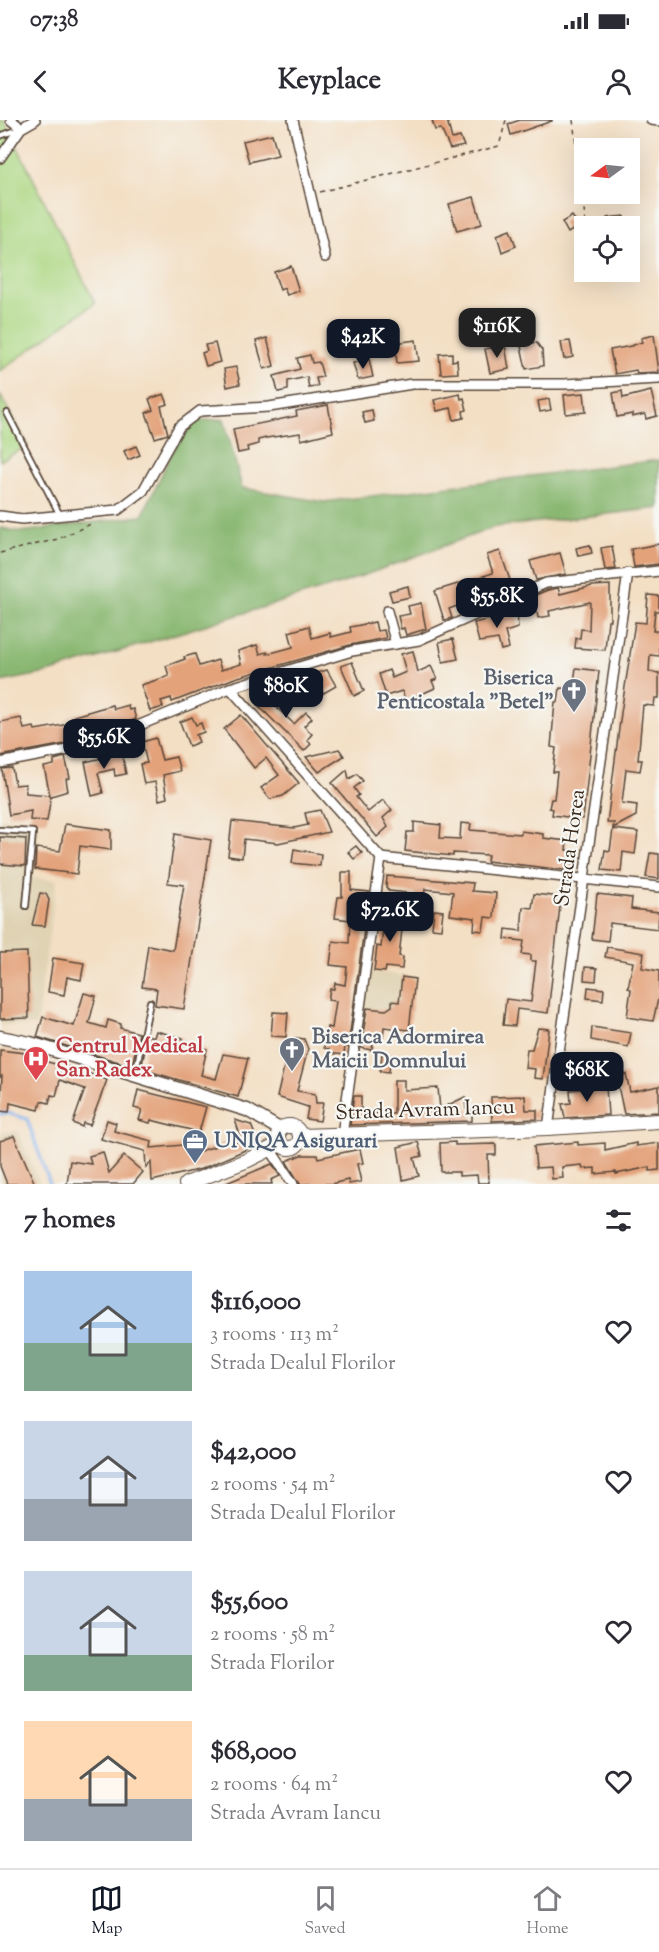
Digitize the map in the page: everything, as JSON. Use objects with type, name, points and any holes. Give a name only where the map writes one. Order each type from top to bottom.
[{"type":"main road","name":"Strada Avram Iancu","points":[[277,1141],[284,1147],[292,1148],[299,1142],[300,1136],[548,1128],[659,1121]]},
{"type":"main road","points":[[186,1184],[277,1141]]},
{"type":"street","points":[[12,120],[21,128]]},
{"type":"street","points":[[0,158],[21,128],[35,120]]},
{"type":"street","points":[[293,120],[325,257]]},
{"type":"street","points":[[651,120],[658,121]]},
{"type":"street","points":[[0,516],[22,519],[100,514],[118,510],[132,502],[148,483],[179,427],[189,416],[200,411],[269,407],[412,384],[564,384],[659,379]]},
{"type":"street","points":[[0,763],[70,751],[100,742],[230,688],[352,651],[396,644],[436,634],[505,600],[546,583],[628,573],[659,572]]},
{"type":"street","name":"Strada Horea","points":[[548,1128],[628,573]]},
{"type":"street","points":[[387,611],[396,644]]},
{"type":"street","points":[[230,688],[381,858],[659,887]]},
{"type":"street","points":[[342,1135],[381,858]]},
{"type":"street","points":[[0,1037],[30,1043],[247,1110],[277,1141],[294,1184]]},
{"type":"lane","points":[[0,136],[21,128]]},
{"type":"lane","points":[[7,413],[60,515]]},
{"type":"lane","points":[[0,830],[33,832],[26,906]]},
{"type":"lane","points":[[135,1075],[150,1002]]},
{"type":"path","points":[[310,194],[499,146],[506,120]]},
{"type":"path","points":[[573,120],[585,216]]},
{"type":"path","points":[[0,553],[58,539],[97,521]]},
{"type":"shaded area","points":[[0,819],[25,819],[40,826],[33,878],[57,880],[36,1026],[0,1025]]},
{"type":"shaded area","points":[[368,971],[415,977],[409,1030],[362,1024]]},
{"type":"shaded area","points":[[18,1131],[40,1184],[0,1184],[0,1133]]},
{"type":"green space","points":[[0,120],[4,120],[95,303],[0,371]]},
{"type":"green space","points":[[0,395],[28,446],[0,461]]},
{"type":"green space","points":[[224,419],[242,488],[324,502],[659,460],[659,508],[495,527],[343,583],[51,672],[0,682],[0,528],[21,532],[142,516],[173,451],[195,421]]},
{"type":"building","points":[[432,120],[447,120],[452,139],[460,137],[464,146],[450,149],[441,129],[435,130]]},
{"type":"building","points":[[520,120],[552,121],[511,135],[508,124]]},
{"type":"building","points":[[272,134],[278,155],[249,162],[243,141]]},
{"type":"building","points":[[474,197],[482,224],[457,231],[449,204]]},
{"type":"building","points":[[572,216],[574,229],[568,233],[562,222]]},
{"type":"building","points":[[510,230],[516,246],[502,252],[497,235]]},
{"type":"building","points":[[291,266],[299,291],[287,295],[284,288],[280,290],[274,272]]},
{"type":"building","points":[[654,335],[659,372],[637,373],[636,370],[615,374],[610,350],[631,346],[642,342],[641,338]]},
{"type":"building","points":[[267,338],[274,366],[264,369],[256,341]]},
{"type":"building","points":[[416,340],[419,361],[397,363],[395,343]]},
{"type":"building","points":[[570,341],[573,357],[564,359],[561,342]]},
{"type":"building","points":[[536,342],[542,350],[543,366],[526,369],[521,346]]},
{"type":"building","points":[[215,343],[220,362],[206,366],[202,353],[207,351],[205,345]]},
{"type":"building","points":[[505,345],[509,369],[490,373],[485,349]]},
{"type":"building","points":[[452,353],[452,361],[457,360],[458,373],[441,374],[439,354]]},
{"type":"building","points":[[310,355],[312,363],[319,362],[323,377],[316,378],[318,386],[309,388],[307,377],[288,381],[288,390],[278,392],[274,376],[300,369],[297,358]]},
{"type":"building","points":[[369,359],[373,377],[358,380],[353,363]]},
{"type":"building","points":[[236,367],[240,384],[227,387],[224,369]]},
{"type":"building","points":[[622,391],[623,398],[651,391],[657,416],[646,419],[645,414],[617,417],[613,393]]},
{"type":"building","points":[[584,393],[586,412],[566,414],[564,395]]},
{"type":"building","points":[[164,394],[168,404],[161,406],[168,434],[155,438],[146,413],[153,410],[149,399]]},
{"type":"building","points":[[460,394],[461,399],[464,398],[467,410],[463,411],[464,418],[454,420],[451,408],[437,411],[434,400]]},
{"type":"building","points":[[549,399],[551,410],[540,412],[538,401]]},
{"type":"building","points":[[328,405],[333,432],[301,440],[300,433],[266,438],[258,440],[258,444],[247,447],[248,451],[238,453],[233,429],[297,416],[296,411]]},
{"type":"building","points":[[372,410],[374,421],[365,423],[362,412]]},
{"type":"building","points":[[136,446],[140,455],[128,460],[124,451]]},
{"type":"building","points":[[659,544],[659,564],[634,567],[631,549]]},
{"type":"building","points":[[590,545],[592,553],[578,556],[576,548]]},
{"type":"building","points":[[612,546],[616,569],[605,570],[601,548]]},
{"type":"building","points":[[500,551],[512,586],[449,609],[452,618],[444,620],[435,591],[493,573],[487,555]]},
{"type":"building","points":[[560,553],[566,574],[536,580],[530,561]]},
{"type":"building","points":[[610,585],[610,620],[608,620],[605,650],[575,648],[576,638],[580,638],[581,629],[589,630],[590,602],[549,611],[550,616],[538,618],[537,612],[532,613],[529,603],[534,602],[533,596],[548,590],[558,588],[560,594],[592,586]]},
{"type":"building","points":[[408,586],[410,597],[392,601],[389,591]]},
{"type":"building","points":[[648,595],[659,596],[659,611],[655,611],[653,631],[659,631],[659,656],[650,655],[649,672],[659,673],[659,698],[655,698],[654,706],[643,705],[638,760],[642,760],[640,771],[626,769],[622,803],[637,805],[636,816],[613,828],[614,823],[607,823],[621,713],[635,622],[646,623]]},
{"type":"building","points":[[421,603],[426,629],[406,635],[404,628],[401,629],[398,616],[410,614],[408,606]]},
{"type":"building","points":[[517,612],[518,628],[505,632],[509,648],[501,650],[498,639],[479,642],[474,623]]},
{"type":"building","points":[[375,622],[377,631],[384,630],[386,638],[350,645],[235,678],[172,702],[171,698],[161,701],[163,707],[150,711],[141,685],[169,676],[166,666],[195,654],[199,666],[218,660],[221,670],[241,664],[238,651],[257,645],[260,654],[267,652],[267,654],[293,647],[289,632],[309,626],[312,638],[330,633],[331,637],[351,632],[350,627]]},
{"type":"building","points":[[453,639],[458,659],[443,662],[439,642]]},
{"type":"building","points":[[413,651],[418,672],[431,666],[437,679],[432,681],[435,688],[415,697],[416,700],[407,704],[402,691],[386,696],[379,674],[389,670],[392,678],[406,672],[401,654]]},
{"type":"building","points":[[352,662],[364,691],[354,696],[341,666]]},
{"type":"building","points":[[576,668],[599,671],[583,819],[552,815],[553,809],[549,808],[551,799],[554,799],[557,772],[553,772],[556,748],[551,747],[555,702],[558,702],[560,688],[573,689]]},
{"type":"building","points":[[327,670],[336,686],[322,694],[310,675]]},
{"type":"building","points":[[272,686],[284,699],[276,707],[294,724],[306,712],[312,718],[304,726],[312,734],[307,740],[311,744],[304,751],[258,705],[262,701],[259,698]]},
{"type":"building","points":[[112,705],[114,709],[128,705],[129,710],[133,709],[136,719],[109,730],[108,724],[90,729],[91,738],[87,740],[0,756],[0,722],[21,718],[24,729],[34,727],[35,730],[75,723],[74,716]]},
{"type":"building","points":[[241,715],[299,783],[283,796],[270,799],[261,788],[279,775],[266,758],[254,768],[224,729]]},
{"type":"building","points":[[192,717],[196,725],[201,723],[204,732],[196,735],[199,742],[189,746],[180,722]]},
{"type":"building","points":[[156,738],[162,760],[176,757],[180,771],[163,775],[167,798],[159,800],[155,782],[144,784],[140,764],[147,763],[142,742]]},
{"type":"building","points":[[121,749],[126,774],[115,776],[114,769],[98,773],[103,793],[92,796],[85,762],[111,756],[110,751]]},
{"type":"building","points":[[339,749],[344,756],[319,772],[306,757]]},
{"type":"building","points":[[65,757],[70,778],[66,779],[68,791],[51,796],[47,821],[30,820],[31,811],[9,815],[2,769],[12,768],[15,785],[25,784],[26,793],[50,795],[44,767],[54,765],[54,760]]},
{"type":"building","points":[[347,770],[349,779],[357,774],[363,781],[354,788],[359,795],[356,797],[368,812],[383,800],[392,810],[383,818],[388,827],[377,837],[332,783]]},
{"type":"building","points":[[320,810],[329,832],[278,843],[244,839],[242,858],[228,856],[232,821],[294,828],[308,825],[305,813]]},
{"type":"building","points":[[414,822],[441,825],[440,838],[460,839],[461,823],[471,824],[470,830],[521,834],[521,831],[543,834],[543,838],[567,841],[566,850],[575,851],[573,871],[487,861],[488,855],[453,853],[453,856],[405,851],[407,832],[414,832]]},
{"type":"building","points":[[65,824],[111,830],[111,850],[80,846],[77,874],[35,869],[36,848],[60,851]]},
{"type":"building","points":[[613,829],[638,832],[635,854],[623,852],[621,872],[602,870],[605,850],[610,851]]},
{"type":"building","points":[[175,834],[211,840],[184,1009],[155,1005],[157,989],[142,987],[148,945],[173,950],[184,885],[168,883]]},
{"type":"building","points":[[0,837],[26,839],[25,866],[0,864]]},
{"type":"building","points":[[356,846],[362,853],[354,859],[348,852]]},
{"type":"building","points":[[294,849],[321,854],[320,866],[292,863]]},
{"type":"building","points":[[650,853],[659,854],[659,879],[646,877]]},
{"type":"building","points":[[342,872],[351,872],[351,890],[369,892],[348,1047],[345,1046],[344,1055],[328,1053],[329,1049],[324,1048],[327,1027],[332,1028],[336,1001],[328,1000],[330,989],[334,989],[335,983],[345,985],[347,967],[330,965],[333,941],[349,943],[350,920],[335,918],[338,897],[342,897]]},
{"type":"building","points":[[387,876],[473,883],[472,891],[496,893],[494,918],[485,917],[483,931],[474,930],[475,918],[450,915],[453,892],[425,889],[423,910],[414,909],[416,894],[389,891],[386,887]]},
{"type":"building","points":[[40,893],[46,894],[49,900],[45,926],[32,925]]},
{"type":"building","points":[[534,894],[561,897],[548,1013],[517,1009],[515,1026],[503,1025],[506,999],[531,1002],[536,961],[531,961],[531,955],[522,954],[524,941],[505,939],[506,929],[521,931],[523,907],[532,908]]},
{"type":"building","points":[[597,894],[632,898],[631,909],[659,912],[658,929],[610,923],[608,941],[592,939]]},
{"type":"building","points":[[388,910],[404,912],[399,956],[403,957],[402,969],[386,967],[385,972],[374,971],[377,946],[381,947],[385,912]]},
{"type":"building","points":[[434,910],[443,911],[441,929],[432,928]]},
{"type":"building","points":[[607,947],[644,953],[642,968],[659,971],[659,995],[653,1021],[627,1017],[631,989],[628,988],[633,962],[605,957]]},
{"type":"building","points":[[27,952],[29,1018],[0,1019],[0,953]]},
{"type":"building","points":[[53,958],[84,963],[81,980],[67,977],[64,995],[48,992]]},
{"type":"building","points":[[585,967],[597,968],[596,981],[584,980]]},
{"type":"building","points":[[402,977],[415,979],[409,1030],[384,1027],[383,1037],[374,1035],[372,1050],[361,1048],[367,1008],[386,1010],[392,1006],[392,1001],[399,1002]]},
{"type":"building","points":[[588,987],[604,989],[603,1000],[587,998]]},
{"type":"building","points":[[84,993],[96,996],[89,1023],[106,1028],[108,1020],[121,1024],[120,1028],[139,1033],[132,1066],[37,1037],[43,1017],[74,1026]]},
{"type":"building","points":[[273,1012],[288,1013],[286,1037],[271,1036]]},
{"type":"building","points":[[592,1027],[631,1033],[628,1047],[591,1040]]},
{"type":"building","points":[[538,1028],[549,1029],[543,1079],[534,1078],[535,1069],[525,1068],[527,1049],[532,1049]]},
{"type":"building","points":[[156,1031],[183,1038],[182,1042],[207,1049],[201,1075],[216,1079],[223,1054],[248,1058],[238,1097],[141,1069],[148,1035],[154,1037]]},
{"type":"building","name":"Biserica Adormirea Maicii Domnului","points":[[298,1038],[304,1039],[308,1049],[297,1091],[315,1094],[316,1103],[323,1103],[320,1121],[306,1119],[308,1107],[277,1097],[290,1041]]},
{"type":"building","points":[[0,1050],[25,1053],[24,1056],[30,1057],[30,1063],[31,1058],[76,1069],[107,1080],[90,1125],[83,1123],[82,1127],[73,1123],[85,1089],[60,1080],[56,1096],[51,1095],[49,1103],[41,1101],[39,1110],[10,1103],[9,1112],[0,1111],[2,1076],[0,1077]]},
{"type":"building","points":[[382,1054],[391,1055],[389,1072],[380,1071]]},
{"type":"building","points":[[626,1074],[630,1092],[659,1086],[659,1112],[624,1114],[616,1076]]},
{"type":"building","points":[[394,1080],[404,1080],[404,1090],[438,1088],[440,1109],[465,1097],[466,1109],[472,1109],[472,1121],[350,1125],[354,1096],[361,1096],[361,1113],[394,1114]]},
{"type":"building","points":[[606,1087],[608,1115],[565,1118],[562,1104],[571,1103],[570,1090]]},
{"type":"building","points":[[138,1090],[206,1107],[199,1132],[151,1120],[150,1123],[139,1120],[142,1110],[134,1108]]},
{"type":"building","points":[[525,1096],[526,1110],[537,1110],[537,1119],[492,1121],[491,1097]]},
{"type":"building","points":[[107,1120],[116,1123],[114,1131],[152,1141],[151,1148],[193,1144],[194,1153],[225,1143],[237,1143],[227,1139],[240,1135],[235,1120],[251,1125],[259,1144],[201,1169],[152,1181],[151,1162],[146,1168],[145,1151],[101,1139]]},
{"type":"building","points":[[14,1136],[35,1184],[7,1184],[0,1166],[0,1141]]},
{"type":"building","points":[[418,1142],[422,1156],[414,1158],[419,1176],[403,1180],[398,1147]]},
{"type":"building","points":[[455,1142],[455,1145],[496,1144],[496,1155],[488,1155],[489,1183],[478,1183],[477,1175],[459,1176],[459,1172],[441,1172],[440,1143]]},
{"type":"building","points":[[578,1142],[578,1145],[605,1143],[605,1150],[636,1143],[636,1146],[659,1143],[659,1170],[650,1171],[650,1167],[616,1174],[616,1172],[595,1174],[595,1168],[583,1169],[582,1165],[562,1167],[563,1178],[552,1179],[551,1167],[536,1168],[534,1146]]},
{"type":"building","points":[[360,1149],[363,1163],[357,1164],[361,1182],[349,1184],[348,1180],[331,1184],[300,1184],[286,1161],[301,1155],[317,1155],[318,1158]]},
{"type":"building","points":[[103,1152],[109,1173],[124,1156],[143,1172],[133,1184],[67,1184],[70,1161],[91,1164],[89,1156]]},
{"type":"building","points":[[272,1164],[280,1176],[271,1180],[272,1184],[224,1184]]},
{"type":"waterway","points":[[0,1114],[7,1113],[27,1119],[50,1184]]},
{"type":"place","name":"Biserica Penticostala \"Betel\"","points":[[574,714]]},
{"type":"place","name":"Biserica Adormirea Maicii Domnului","points":[[292,1073]]},
{"type":"place","name":"Centrul Medical San Radex","points":[[36,1082]]},
{"type":"place","name":"UNIQA Asigurari","points":[[195,1165]]}]
